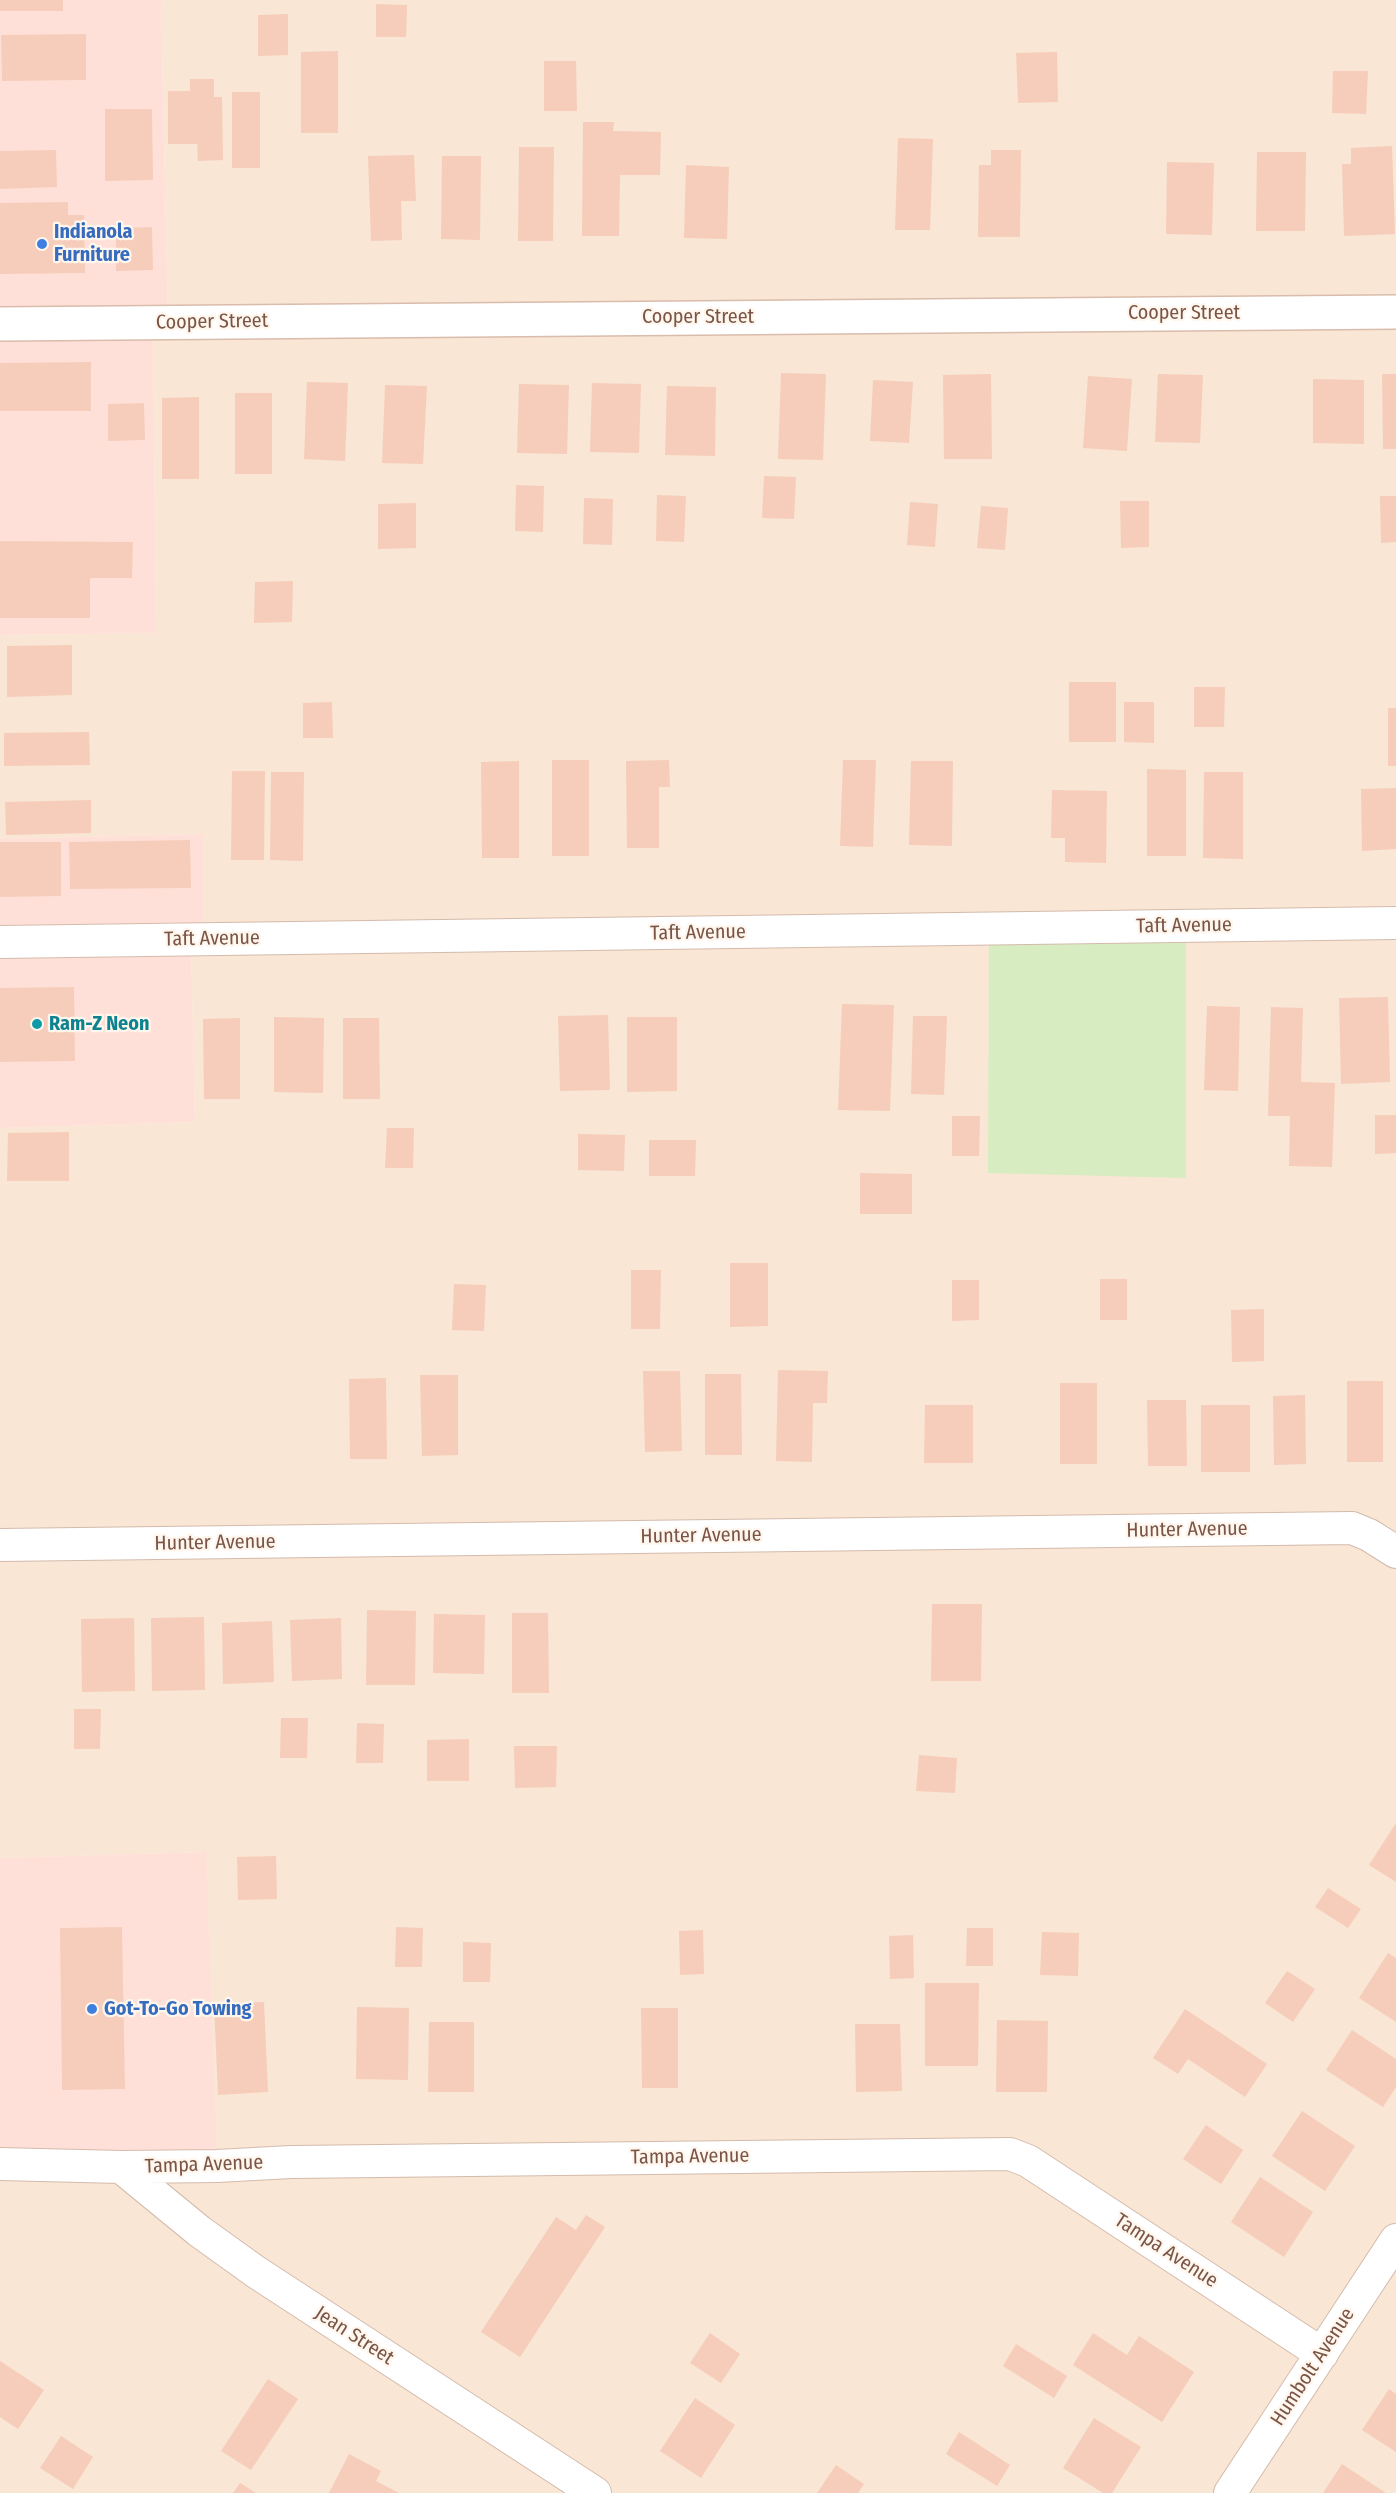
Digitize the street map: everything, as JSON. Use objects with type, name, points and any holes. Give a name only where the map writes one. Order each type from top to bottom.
[{"type":"street","name":"Cooper Street","points":[[0,324],[1396,312]]},
{"type":"street","name":"Taft Avenue","points":[[0,942],[1396,923]]},
{"type":"street","name":"Hunter Avenue","points":[[0,1545],[1352,1528],[1369,1535],[1396,1552]]},
{"type":"street","name":"Tampa Avenue","points":[[0,2164],[121,2167],[217,2166],[291,2162],[1010,2154],[1028,2161],[1322,2354]]},
{"type":"street","name":"Jean Street","points":[[121,2167],[200,2231],[256,2272],[595,2493]]},
{"type":"street","name":"Humbolt Avenue","points":[[1230,2493],[1396,2240]]},
{"type":"shaded area","points":[[0,0],[161,0],[168,322],[153,323],[156,633],[0,635]]},
{"type":"shaded area","points":[[161,0],[1396,0],[1396,2493],[0,2493],[0,2164],[206,1852],[0,1858],[0,1128],[195,1122],[191,940],[203,834],[0,839],[0,635],[156,633],[153,322],[168,321]]},
{"type":"shaded area","points":[[203,834],[203,940],[191,940],[195,1122],[0,1128],[0,839]]},
{"type":"shaded area","points":[[206,1852],[217,2166],[0,2164],[0,1858]]},
{"type":"green space","points":[[1186,926],[1186,1178],[988,1173],[989,929]]},
{"type":"building","points":[[0,0],[63,0],[63,11],[0,11]]},
{"type":"building","points":[[376,4],[407,5],[406,37],[376,37]]},
{"type":"building","points":[[288,14],[288,55],[258,56],[258,15]]},
{"type":"building","points":[[86,34],[86,80],[2,81],[1,35]]},
{"type":"building","points":[[338,51],[338,133],[301,133],[301,52]]},
{"type":"building","points":[[1057,52],[1058,102],[1018,103],[1016,53]]},
{"type":"building","points":[[544,61],[576,61],[577,111],[544,111]]},
{"type":"building","points":[[1333,71],[1368,71],[1366,114],[1332,113]]},
{"type":"building","points":[[190,79],[214,79],[214,97],[222,97],[223,160],[198,161],[197,144],[168,144],[168,91],[190,91]]},
{"type":"building","points":[[232,92],[260,92],[260,168],[232,168]]},
{"type":"building","points":[[105,109],[152,109],[153,180],[105,181]]},
{"type":"building","points":[[583,122],[614,122],[613,131],[661,132],[660,175],[620,175],[619,236],[582,236]]},
{"type":"building","points":[[898,138],[933,139],[930,230],[895,230]]},
{"type":"building","points":[[1392,146],[1395,234],[1344,236],[1342,164],[1351,164],[1351,148]]},
{"type":"building","points":[[519,147],[554,147],[553,241],[518,241]]},
{"type":"building","points":[[56,150],[57,187],[0,189],[0,151]]},
{"type":"building","points":[[991,150],[1021,150],[1020,237],[978,237],[979,165],[991,165]]},
{"type":"building","points":[[1257,152],[1306,152],[1305,231],[1256,231]]},
{"type":"building","points":[[414,155],[416,201],[401,201],[402,240],[371,241],[368,156]]},
{"type":"building","points":[[442,156],[481,156],[480,240],[441,239]]},
{"type":"building","points":[[1167,162],[1214,163],[1212,235],[1166,234]]},
{"type":"building","points":[[686,165],[729,167],[727,239],[684,238]]},
{"type":"building","name":"Indianola Furniture","points":[[68,202],[68,215],[84,215],[85,273],[0,274],[0,203]]},
{"type":"building","points":[[152,227],[153,270],[116,271],[116,228]]},
{"type":"building","points":[[91,362],[91,411],[0,411],[0,363]]},
{"type":"building","points":[[781,373],[826,374],[823,460],[778,459]]},
{"type":"building","points":[[991,374],[992,459],[944,459],[943,375]]},
{"type":"building","points":[[1158,374],[1203,375],[1200,443],[1155,442]]},
{"type":"building","points":[[1382,374],[1396,374],[1396,449],[1383,449]]},
{"type":"building","points":[[1088,376],[1132,379],[1127,451],[1083,448]]},
{"type":"building","points":[[1313,379],[1364,380],[1364,444],[1313,443]]},
{"type":"building","points":[[873,380],[913,382],[909,443],[870,441]]},
{"type":"building","points":[[307,382],[348,383],[345,461],[304,459]]},
{"type":"building","points":[[592,383],[641,384],[639,453],[590,452]]},
{"type":"building","points":[[519,384],[569,385],[567,454],[517,453]]},
{"type":"building","points":[[385,385],[427,386],[423,464],[382,463]]},
{"type":"building","points":[[667,386],[716,387],[715,456],[665,455]]},
{"type":"building","points":[[235,393],[272,393],[272,474],[235,474]]},
{"type":"building","points":[[199,397],[199,479],[162,479],[162,398]]},
{"type":"building","points":[[144,403],[145,440],[108,441],[108,404]]},
{"type":"building","points":[[764,476],[796,477],[794,519],[762,518]]},
{"type":"building","points":[[516,485],[544,486],[543,532],[515,531]]},
{"type":"building","points":[[657,495],[686,496],[684,542],[656,541]]},
{"type":"building","points":[[1380,496],[1396,496],[1396,542],[1381,543]]},
{"type":"building","points":[[584,498],[613,499],[612,545],[583,544]]},
{"type":"building","points":[[1120,501],[1149,501],[1149,547],[1121,548]]},
{"type":"building","points":[[910,502],[938,504],[935,547],[907,545]]},
{"type":"building","points":[[416,503],[416,548],[378,549],[378,504]]},
{"type":"building","points":[[981,506],[1008,508],[1005,550],[977,548]]},
{"type":"building","points":[[0,541],[133,542],[132,578],[90,578],[90,618],[0,618]]},
{"type":"building","points":[[293,581],[292,622],[254,623],[255,582]]},
{"type":"building","points":[[72,645],[72,695],[7,697],[7,646]]},
{"type":"building","points":[[1069,682],[1116,682],[1116,742],[1069,742]]},
{"type":"building","points":[[1194,687],[1225,687],[1224,727],[1194,727]]},
{"type":"building","points":[[332,702],[333,738],[303,738],[303,703]]},
{"type":"building","points":[[1124,702],[1154,702],[1154,743],[1124,742]]},
{"type":"building","points":[[1388,708],[1396,708],[1396,766],[1388,766]]},
{"type":"building","points":[[89,732],[90,765],[4,766],[4,733]]},
{"type":"building","points":[[552,760],[589,760],[589,856],[552,856]]},
{"type":"building","points":[[669,760],[670,787],[659,787],[659,848],[627,848],[626,761]]},
{"type":"building","points":[[843,760],[876,760],[873,847],[840,846]]},
{"type":"building","points":[[519,761],[519,858],[482,858],[481,762]]},
{"type":"building","points":[[911,761],[953,761],[952,846],[909,845]]},
{"type":"building","points":[[1147,769],[1186,770],[1186,856],[1147,856]]},
{"type":"building","points":[[232,771],[265,771],[264,860],[231,860]]},
{"type":"building","points":[[271,772],[304,772],[303,861],[270,860]]},
{"type":"building","points":[[1204,772],[1243,772],[1243,859],[1203,858]]},
{"type":"building","points":[[1396,788],[1396,849],[1362,851],[1361,789]]},
{"type":"building","points":[[1052,790],[1107,791],[1106,863],[1065,862],[1065,838],[1051,838]]},
{"type":"building","points":[[91,800],[91,833],[6,835],[5,802]]},
{"type":"building","points":[[190,840],[191,888],[70,889],[69,842]]},
{"type":"building","points":[[0,842],[61,842],[61,896],[0,897]]},
{"type":"building","name":"Ram-Z Neon","points":[[74,987],[75,1061],[0,1062],[0,988]]},
{"type":"building","points":[[1388,997],[1390,1082],[1341,1084],[1339,998]]},
{"type":"building","points":[[842,1004],[894,1005],[890,1111],[838,1110]]},
{"type":"building","points":[[1207,1006],[1240,1007],[1238,1091],[1204,1090]]},
{"type":"building","points":[[1271,1007],[1303,1008],[1301,1082],[1335,1083],[1332,1167],[1289,1166],[1290,1116],[1268,1116]]},
{"type":"building","points":[[608,1015],[610,1090],[560,1091],[558,1016]]},
{"type":"building","points":[[913,1016],[947,1016],[944,1095],[911,1094]]},
{"type":"building","points":[[274,1017],[324,1018],[323,1093],[274,1092]]},
{"type":"building","points":[[627,1017],[677,1017],[677,1091],[627,1092]]},
{"type":"building","points":[[240,1018],[240,1099],[204,1099],[203,1019]]},
{"type":"building","points":[[343,1018],[379,1018],[380,1099],[343,1099]]},
{"type":"building","points":[[1375,1115],[1396,1115],[1396,1153],[1375,1154]]},
{"type":"building","points":[[952,1116],[980,1116],[979,1156],[952,1156]]},
{"type":"building","points":[[387,1128],[414,1128],[413,1168],[385,1168]]},
{"type":"building","points":[[69,1132],[69,1181],[7,1181],[8,1133]]},
{"type":"building","points":[[578,1134],[625,1135],[624,1171],[578,1170]]},
{"type":"building","points":[[649,1140],[696,1140],[695,1176],[649,1176]]},
{"type":"building","points":[[860,1173],[912,1174],[912,1214],[860,1214]]},
{"type":"building","points":[[730,1263],[768,1263],[768,1326],[730,1327]]},
{"type":"building","points":[[631,1270],[661,1270],[660,1329],[631,1329]]},
{"type":"building","points":[[1100,1279],[1127,1279],[1127,1320],[1100,1320]]},
{"type":"building","points":[[952,1280],[979,1280],[979,1320],[952,1321]]},
{"type":"building","points":[[454,1284],[486,1285],[484,1331],[452,1330]]},
{"type":"building","points":[[1264,1309],[1264,1361],[1232,1362],[1231,1310]]},
{"type":"building","points":[[778,1370],[828,1371],[827,1403],[813,1403],[812,1462],[776,1461]]},
{"type":"building","points":[[643,1371],[680,1371],[682,1451],[645,1452]]},
{"type":"building","points":[[705,1374],[741,1374],[742,1455],[705,1455]]},
{"type":"building","points":[[420,1375],[458,1375],[458,1455],[422,1456]]},
{"type":"building","points":[[386,1378],[387,1459],[350,1459],[349,1379]]},
{"type":"building","points":[[1347,1381],[1383,1381],[1383,1462],[1347,1462]]},
{"type":"building","points":[[1060,1383],[1097,1383],[1097,1464],[1060,1464]]},
{"type":"building","points":[[1305,1395],[1306,1464],[1274,1465],[1273,1396]]},
{"type":"building","points":[[1147,1400],[1186,1400],[1187,1466],[1148,1466]]},
{"type":"building","points":[[925,1405],[973,1405],[973,1463],[924,1463]]},
{"type":"building","points":[[1201,1405],[1250,1405],[1250,1472],[1201,1472]]},
{"type":"building","points":[[932,1604],[982,1604],[981,1681],[931,1681]]},
{"type":"building","points":[[367,1610],[416,1611],[415,1685],[366,1685]]},
{"type":"building","points":[[512,1613],[548,1613],[549,1693],[512,1693]]},
{"type":"building","points":[[434,1614],[485,1615],[484,1674],[433,1673]]},
{"type":"building","points":[[204,1617],[205,1690],[152,1691],[151,1618]]},
{"type":"building","points":[[134,1618],[135,1691],[82,1692],[81,1619]]},
{"type":"building","points":[[341,1618],[342,1679],[292,1681],[290,1620]]},
{"type":"building","points":[[272,1621],[274,1682],[223,1684],[222,1623]]},
{"type":"building","points":[[74,1709],[101,1709],[100,1749],[74,1749]]},
{"type":"building","points":[[281,1718],[308,1718],[307,1758],[280,1758]]},
{"type":"building","points":[[357,1723],[384,1724],[383,1763],[356,1763]]},
{"type":"building","points":[[469,1739],[469,1781],[427,1781],[427,1740]]},
{"type":"building","points":[[514,1746],[557,1746],[556,1787],[515,1788]]},
{"type":"building","points":[[919,1755],[957,1758],[955,1793],[916,1791]]},
{"type":"building","points":[[1396,1823],[1396,1882],[1369,1865]]},
{"type":"building","points":[[276,1856],[277,1899],[238,1900],[237,1857]]},
{"type":"building","points":[[1328,1888],[1361,1909],[1348,1928],[1315,1907]]},
{"type":"building","name":"Got-To-Go Towing","points":[[122,1927],[125,2089],[62,2090],[60,1928]]},
{"type":"building","points":[[396,1927],[423,1928],[422,1967],[395,1967]]},
{"type":"building","points":[[967,1928],[993,1928],[993,1966],[966,1966]]},
{"type":"building","points":[[703,1930],[704,1974],[680,1975],[679,1931]]},
{"type":"building","points":[[1042,1932],[1079,1933],[1078,1976],[1040,1975]]},
{"type":"building","points":[[913,1935],[914,1978],[890,1979],[889,1936]]},
{"type":"building","points":[[463,1942],[491,1943],[490,1982],[463,1982]]},
{"type":"building","points":[[1388,1953],[1396,1958],[1396,2022],[1359,1998]]},
{"type":"building","points":[[1287,1971],[1315,1989],[1293,2022],[1265,2003]]},
{"type":"building","points":[[925,1983],[979,1983],[978,2066],[925,2066]]},
{"type":"building","points":[[264,2002],[268,2092],[218,2095],[214,2004]]},
{"type":"building","points":[[357,2007],[409,2008],[408,2080],[356,2079]]},
{"type":"building","points":[[641,2008],[678,2008],[678,2088],[642,2088]]},
{"type":"building","points":[[1185,2009],[1267,2064],[1245,2097],[1188,2059],[1178,2074],[1153,2058]]},
{"type":"building","points":[[997,2020],[1048,2021],[1047,2092],[996,2092]]},
{"type":"building","points":[[429,2022],[474,2022],[474,2092],[428,2092]]},
{"type":"building","points":[[855,2024],[900,2024],[902,2091],[856,2092]]},
{"type":"building","points":[[1352,2030],[1396,2059],[1396,2087],[1383,2107],[1326,2070]]},
{"type":"building","points":[[1302,2111],[1355,2146],[1325,2191],[1272,2156]]},
{"type":"building","points":[[1206,2125],[1243,2150],[1221,2184],[1183,2159]]},
{"type":"building","points":[[1260,2177],[1313,2212],[1284,2257],[1231,2222]]},
{"type":"building","points":[[586,2215],[605,2227],[520,2357],[481,2332],[556,2217],[576,2230]]},
{"type":"building","points":[[710,2333],[740,2354],[721,2383],[690,2363]]},
{"type":"building","points":[[1093,2333],[1127,2355],[1139,2336],[1194,2372],[1162,2422],[1073,2365]]},
{"type":"building","points":[[1016,2344],[1067,2376],[1054,2398],[1003,2366]]},
{"type":"building","points":[[0,2361],[44,2390],[18,2429],[0,2417]]},
{"type":"building","points":[[268,2379],[298,2399],[251,2470],[221,2451]]},
{"type":"building","points":[[1389,2389],[1396,2394],[1396,2452],[1362,2430]]},
{"type":"building","points":[[695,2398],[735,2425],[701,2478],[660,2451]]},
{"type":"building","points":[[1094,2418],[1141,2447],[1112,2493],[1103,2493],[1063,2468]]},
{"type":"building","points":[[959,2432],[1010,2465],[997,2486],[946,2454]]},
{"type":"building","points":[[61,2436],[93,2457],[73,2489],[40,2468]]},
{"type":"building","points":[[349,2454],[381,2471],[376,2481],[399,2493],[329,2493]]},
{"type":"building","points":[[1342,2464],[1386,2493],[1323,2493]]},
{"type":"building","points":[[836,2465],[864,2484],[858,2493],[817,2493]]},
{"type":"building","points":[[240,2483],[256,2493],[233,2493]]},
{"type":"place","name":"Indianola Furniture","points":[[42,244]]},
{"type":"place","name":"Ram-Z Neon","points":[[37,1024]]},
{"type":"place","name":"Got-To-Go Towing","points":[[92,2009]]}]
